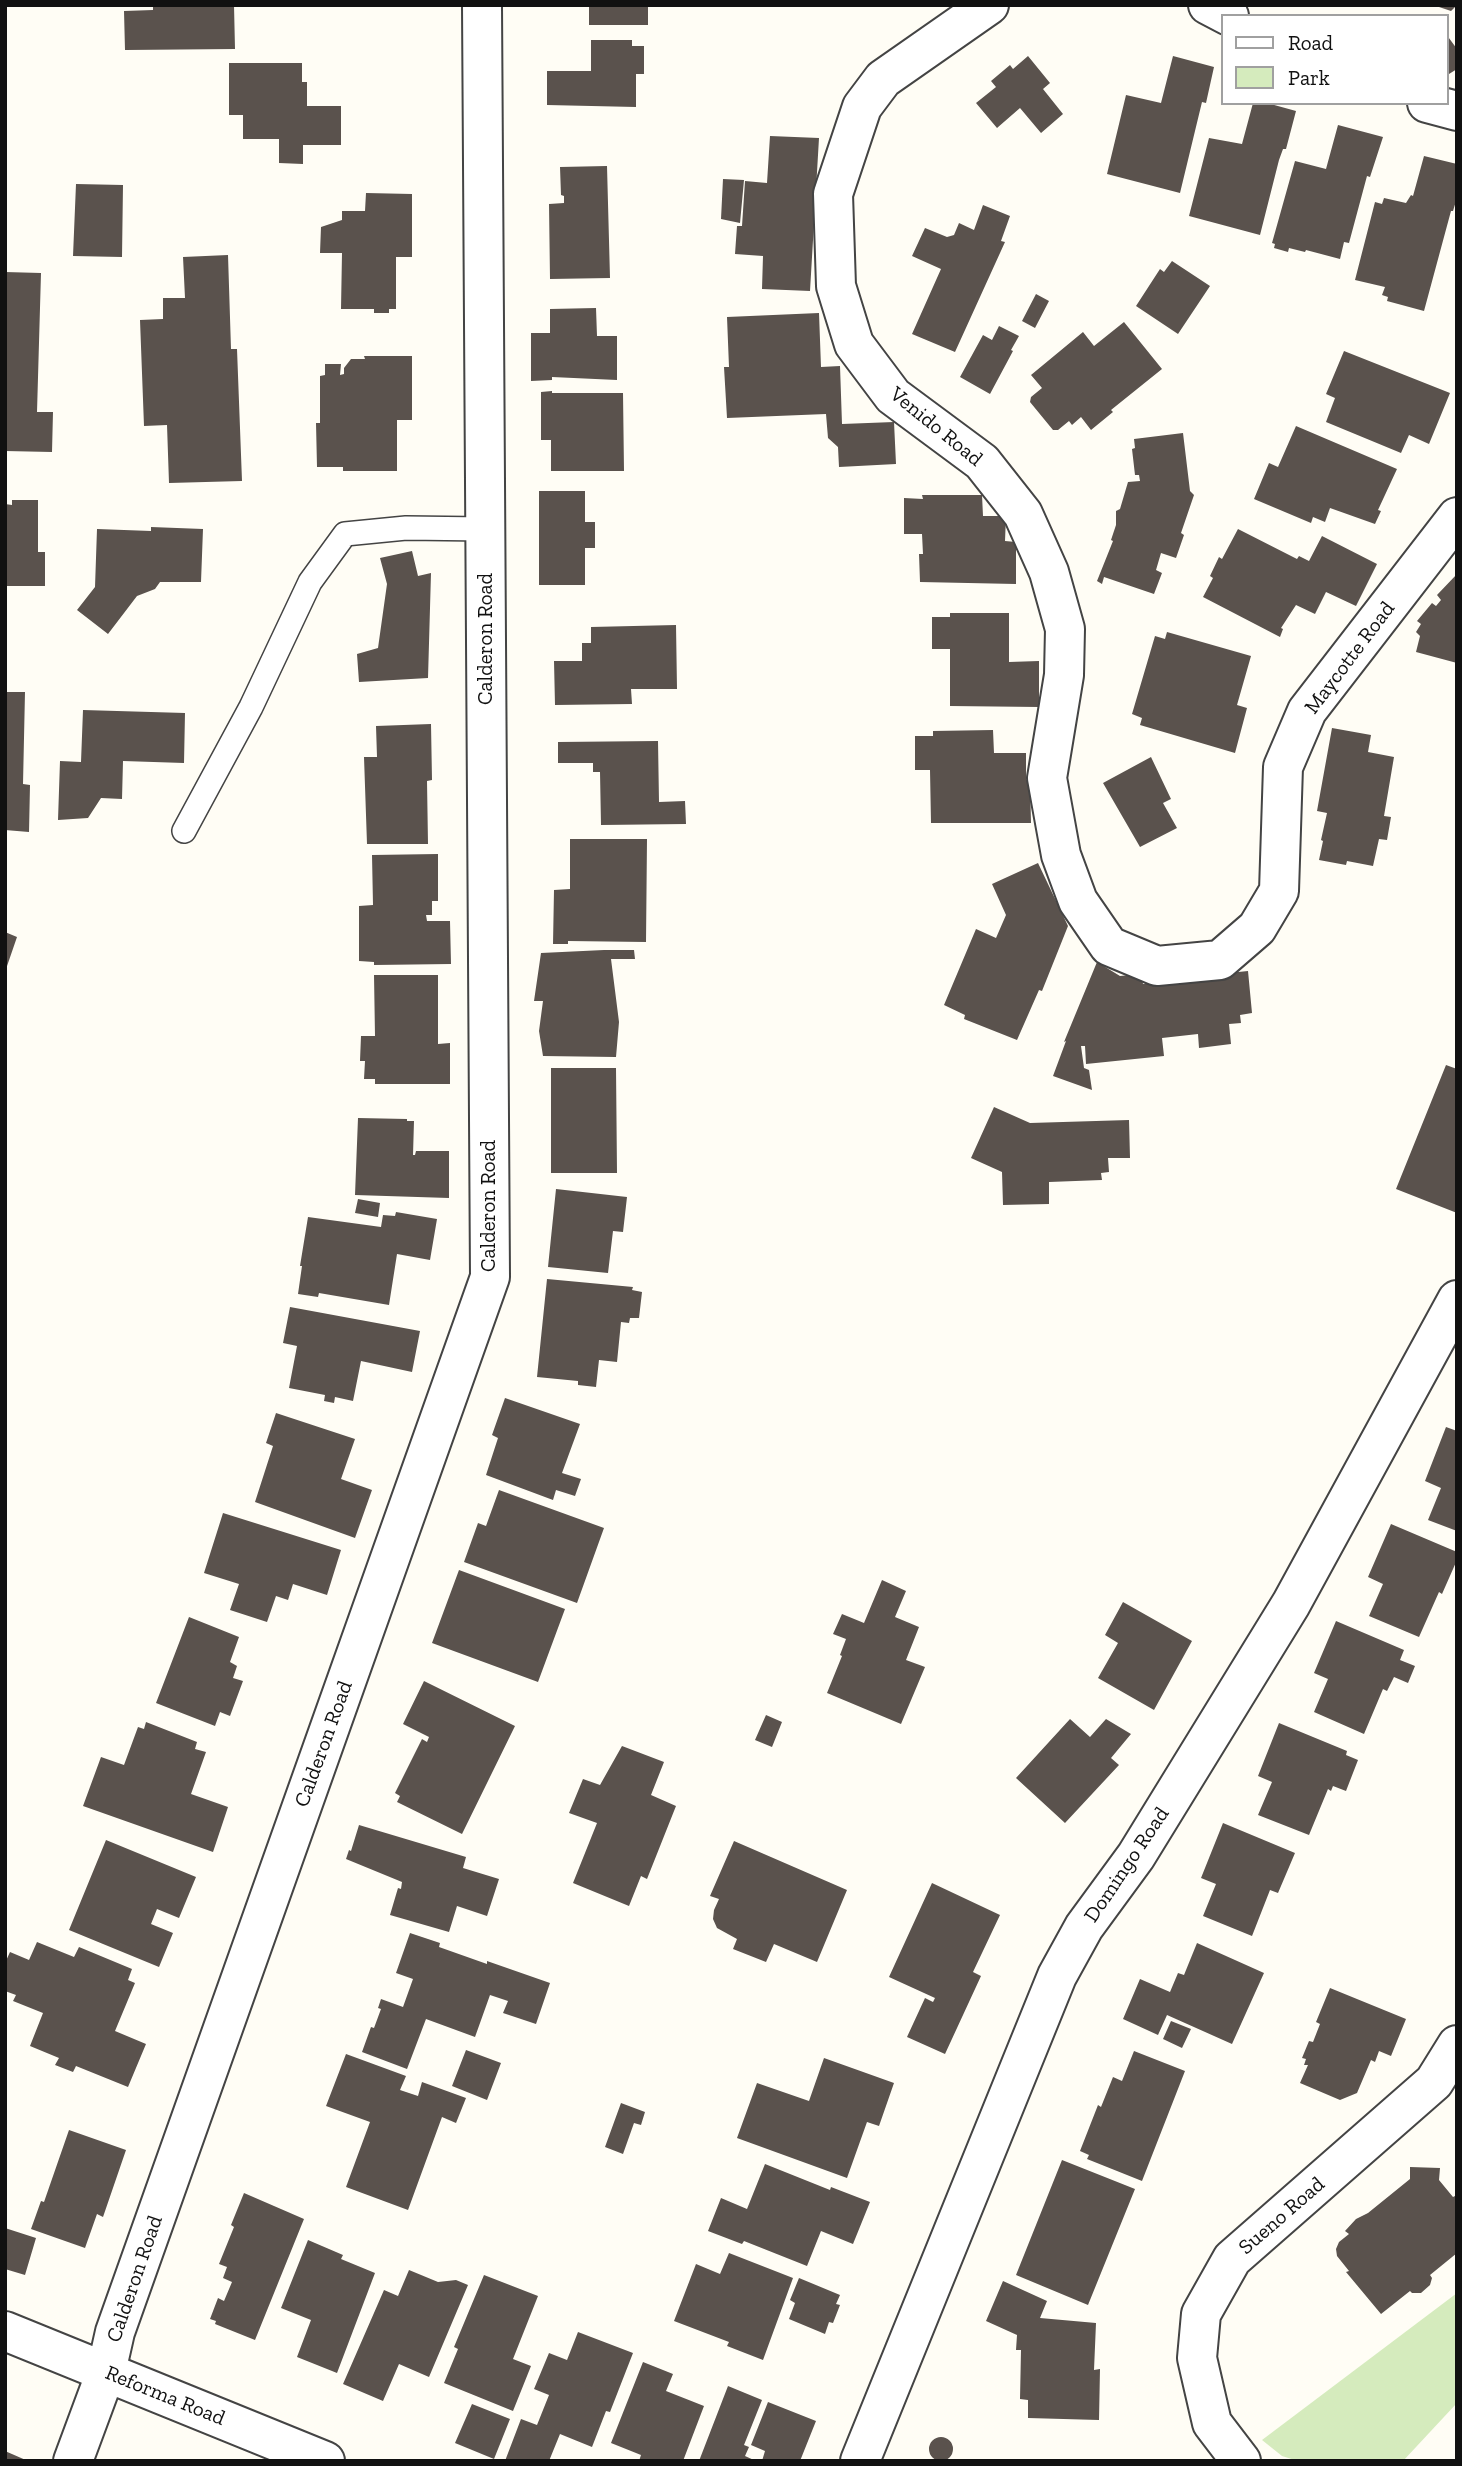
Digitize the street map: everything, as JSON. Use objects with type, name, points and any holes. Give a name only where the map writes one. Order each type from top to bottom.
[{"type":"street","name":"Calderon Road","points":[[73,2461],[106,2372],[116,2332],[490,1277],[482,5]]},
{"type":"street","name":"Venido Road","points":[[989,5],[883,79],[862,107],[833,194],[836,286],[854,344],[893,396],[982,462],[1023,514],[1049,572],[1065,629],[1064,664],[1047,778],[1061,855],[1077,901],[1110,946],[1157,966],[1220,960]]},
{"type":"street","points":[[1208,5],[1225,14]]},
{"type":"street","points":[[1434,105],[1457,111]]},
{"type":"street","name":"Maycotte Road","points":[[1220,960],[1257,928],[1279,891],[1283,767],[1307,710],[1457,517]]},
{"type":"street","name":"Domingo Road","points":[[860,2461],[1058,1976],[1084,1927],[1136,1856],[1291,1604],[1457,1300]]},
{"type":"street","name":"Sueno Road","points":[[1241,2461],[1212,2423],[1197,2358],[1201,2314],[1232,2259],[1434,2082],[1457,2045]]},
{"type":"street","name":"Reforma Road","points":[[5,2331],[325,2461]]},
{"type":"lane","points":[[184,831],[251,707],[310,582],[345,534],[406,528],[486,529]]},
{"type":"green space","points":[[1457,2293],[1457,2403],[1403,2461],[1298,2461],[1282,2456],[1262,2440]]},
{"type":"building","points":[[153,5],[234,5],[235,49],[125,50],[124,11],[153,10]]},
{"type":"building","points":[[589,5],[648,5],[648,25],[589,25]]},
{"type":"building","points":[[1436,5],[1457,5],[1451,11],[1436,6]]},
{"type":"building","points":[[1448,37],[1457,49],[1457,69],[1449,74]]},
{"type":"building","points":[[591,40],[632,40],[632,46],[644,46],[644,74],[636,74],[636,107],[547,105],[547,71],[591,71]]},
{"type":"building","points":[[1028,56],[1050,83],[1043,89],[1063,114],[1041,133],[1020,108],[997,128],[976,103],[996,87],[991,81],[1010,65],[1013,69]]},
{"type":"building","points":[[1173,56],[1214,67],[1206,103],[1202,102],[1180,193],[1107,174],[1126,95],[1161,103]]},
{"type":"building","points":[[229,63],[302,63],[302,82],[307,82],[307,106],[341,106],[341,145],[303,145],[303,164],[279,163],[279,139],[243,139],[243,115],[229,115]]},
{"type":"building","points":[[1252,105],[1274,105],[1296,111],[1286,149],[1283,149],[1279,160],[1260,235],[1189,216],[1209,138],[1242,144]]},
{"type":"building","points":[[1338,125],[1383,137],[1370,177],[1367,176],[1349,243],[1344,242],[1340,259],[1306,250],[1305,252],[1289,248],[1288,252],[1274,248],[1275,244],[1272,243],[1295,161],[1326,169]]},
{"type":"building","points":[[770,136],[819,138],[810,291],[762,289],[763,256],[735,254],[737,226],[742,226],[745,181],[767,183]]},
{"type":"building","points":[[1424,156],[1457,164],[1457,198],[1451,211],[1424,311],[1387,301],[1388,297],[1382,295],[1385,287],[1355,280],[1375,202],[1382,204],[1384,198],[1406,203],[1411,195],[1413,196]]},
{"type":"building","points":[[607,166],[610,278],[550,279],[549,204],[564,203],[560,167]]},
{"type":"building","points":[[723,179],[744,180],[740,223],[721,219]]},
{"type":"building","points":[[76,184],[123,185],[122,257],[73,256]]},
{"type":"building","points":[[366,193],[412,194],[412,257],[396,257],[396,309],[389,309],[389,313],[374,313],[374,309],[341,309],[342,253],[320,253],[321,227],[342,220],[342,211],[365,211]]},
{"type":"building","points":[[983,205],[1010,216],[1001,241],[1005,242],[955,352],[912,334],[941,269],[912,256],[925,228],[947,237],[954,235],[959,223],[974,230]]},
{"type":"building","points":[[228,255],[231,349],[237,349],[242,481],[169,483],[167,425],[144,426],[140,320],[163,319],[163,298],[185,298],[183,257]]},
{"type":"building","points":[[1172,261],[1210,286],[1178,334],[1136,306],[1160,269],[1164,272]]},
{"type":"building","points":[[5,272],[41,273],[37,412],[53,412],[52,452],[5,451]]},
{"type":"building","points":[[1036,294],[1049,301],[1035,328],[1022,321]]},
{"type":"building","points":[[596,308],[597,336],[617,336],[617,380],[552,377],[552,380],[531,381],[531,333],[550,333],[550,309]]},
{"type":"building","points":[[819,313],[821,367],[840,366],[842,424],[894,422],[896,464],[839,467],[838,447],[828,438],[826,414],[727,418],[724,367],[729,367],[727,317]]},
{"type":"building","points":[[1124,322],[1162,369],[1111,410],[1113,412],[1091,430],[1081,417],[1072,425],[1069,421],[1058,430],[1053,430],[1030,402],[1031,397],[1042,388],[1031,375],[1083,332],[1094,346]]},
{"type":"building","points":[[999,326],[1019,336],[990,394],[960,377],[983,335],[992,340]]},
{"type":"building","points":[[1344,351],[1450,393],[1429,444],[1409,435],[1401,453],[1326,422],[1335,398],[1326,394]]},
{"type":"building","points":[[364,356],[412,356],[412,420],[397,420],[397,471],[343,471],[343,467],[317,467],[316,423],[320,423],[320,376],[325,375],[325,364],[341,364],[340,375],[344,374],[344,368],[351,359],[365,359]]},
{"type":"building","points":[[541,392],[623,393],[624,471],[551,471],[551,440],[541,440]]},
{"type":"building","points":[[1296,426],[1397,469],[1378,510],[1381,511],[1375,524],[1330,508],[1325,522],[1313,517],[1311,523],[1254,499],[1269,463],[1278,467]]},
{"type":"building","points":[[1183,433],[1190,491],[1194,495],[1176,558],[1161,553],[1156,570],[1162,573],[1154,594],[1104,577],[1102,584],[1097,581],[1113,541],[1116,511],[1120,509],[1128,482],[1140,481],[1139,475],[1135,475],[1132,449],[1135,448],[1134,439]]},
{"type":"building","points":[[539,491],[585,491],[585,522],[595,522],[595,548],[585,548],[585,585],[539,585]]},
{"type":"building","points":[[922,495],[982,495],[983,516],[1006,516],[1005,541],[1016,542],[1016,584],[920,582],[919,554],[923,554],[922,534],[904,534],[904,498],[923,499]]},
{"type":"building","points":[[12,500],[38,500],[38,552],[45,552],[45,586],[5,586],[5,504],[12,505]]},
{"type":"building","points":[[151,527],[203,529],[201,582],[160,582],[155,589],[137,596],[108,634],[77,610],[95,587],[97,529],[151,531]]},
{"type":"building","points":[[1238,529],[1297,559],[1299,556],[1309,561],[1322,536],[1377,564],[1356,606],[1326,592],[1315,614],[1296,605],[1281,628],[1280,637],[1203,597],[1213,578],[1210,576],[1219,557],[1222,559]]},
{"type":"building","points":[[412,551],[418,576],[431,573],[428,678],[359,682],[357,654],[378,648],[387,584],[380,558]]},
{"type":"building","points":[[1457,574],[1457,663],[1416,652],[1420,636],[1416,632],[1421,624],[1417,621],[1432,603],[1436,606],[1441,600],[1437,595]]},
{"type":"building","points":[[950,613],[1009,613],[1009,662],[1039,661],[1039,707],[950,706],[950,649],[932,649],[932,617],[950,617]]},
{"type":"building","points":[[676,625],[677,689],[631,689],[632,704],[555,705],[554,661],[582,661],[582,643],[591,643],[591,627]]},
{"type":"building","points":[[1167,632],[1251,656],[1237,705],[1247,708],[1235,753],[1140,725],[1142,718],[1132,714],[1155,636],[1165,639]]},
{"type":"building","points":[[5,692],[25,692],[23,784],[30,785],[29,832],[5,830]]},
{"type":"building","points":[[83,710],[185,713],[184,763],[123,761],[122,799],[101,798],[88,818],[58,820],[60,761],[81,762]]},
{"type":"building","points":[[431,724],[432,780],[427,781],[428,844],[367,844],[364,757],[377,757],[376,726]]},
{"type":"building","points":[[1332,728],[1371,735],[1368,752],[1394,757],[1384,816],[1391,817],[1387,840],[1379,839],[1373,866],[1319,860],[1327,813],[1317,811]]},
{"type":"building","points":[[993,730],[994,753],[1026,753],[1031,823],[931,823],[930,770],[915,770],[915,736],[933,736],[933,731]]},
{"type":"building","points":[[658,741],[659,802],[685,801],[686,824],[601,825],[600,772],[593,772],[593,763],[558,763],[558,742]]},
{"type":"building","points":[[1151,757],[1171,799],[1163,803],[1177,828],[1140,847],[1103,783]]},
{"type":"building","points":[[570,839],[647,839],[646,942],[568,941],[568,944],[553,944],[554,890],[570,889]]},
{"type":"building","points":[[438,854],[438,901],[432,901],[432,915],[426,915],[427,921],[450,921],[451,964],[374,965],[374,962],[359,961],[359,906],[373,905],[372,855]]},
{"type":"building","points":[[1038,863],[1068,926],[1042,991],[1039,990],[1017,1040],[964,1019],[965,1015],[944,1005],[976,929],[996,938],[1006,915],[992,884]]},
{"type":"building","points":[[5,932],[17,937],[6,969],[5,969]]},
{"type":"building","points":[[634,950],[635,959],[611,959],[619,1022],[616,1057],[543,1056],[539,1031],[543,1001],[534,1001],[541,953]]},
{"type":"building","points":[[1097,962],[1120,976],[1141,974],[1143,984],[1248,971],[1252,1013],[1240,1015],[1241,1023],[1229,1024],[1231,1044],[1199,1048],[1198,1034],[1162,1038],[1164,1056],[1086,1064],[1085,1046],[1081,1046],[1084,1068],[1089,1070],[1092,1090],[1053,1076]]},
{"type":"building","points":[[374,975],[438,975],[438,1044],[450,1043],[450,1084],[375,1084],[375,1079],[364,1079],[365,1061],[360,1061],[361,1036],[375,1036]]},
{"type":"building","points":[[1446,1065],[1457,1069],[1457,1213],[1396,1189]]},
{"type":"building","points":[[551,1068],[616,1068],[617,1173],[551,1173]]},
{"type":"building","points":[[994,1107],[1030,1123],[1129,1120],[1130,1158],[1108,1158],[1109,1172],[1101,1173],[1102,1180],[1049,1182],[1049,1204],[1003,1205],[1002,1172],[971,1158]]},
{"type":"building","points":[[358,1118],[414,1121],[413,1155],[416,1151],[449,1151],[449,1198],[355,1195]]},
{"type":"building","points":[[556,1189],[627,1197],[623,1232],[613,1231],[608,1273],[548,1267]]},
{"type":"building","points":[[358,1199],[380,1203],[378,1217],[355,1213]]},
{"type":"building","points":[[396,1212],[437,1219],[430,1260],[397,1254],[389,1305],[319,1293],[318,1297],[298,1294],[308,1217],[381,1227],[383,1215],[395,1216]]},
{"type":"building","points":[[547,1279],[633,1287],[632,1290],[642,1292],[639,1318],[630,1318],[629,1323],[621,1322],[617,1362],[599,1360],[596,1387],[578,1385],[578,1381],[537,1377]]},
{"type":"building","points":[[290,1307],[420,1331],[412,1372],[361,1361],[353,1401],[335,1397],[334,1403],[324,1401],[325,1395],[289,1388],[297,1346],[283,1343]]},
{"type":"building","points":[[505,1398],[580,1424],[562,1473],[581,1479],[575,1496],[556,1490],[553,1500],[486,1475],[498,1438],[492,1435]]},
{"type":"building","points":[[276,1413],[355,1439],[341,1479],[372,1490],[355,1538],[255,1502],[273,1446],[266,1443]]},
{"type":"building","points":[[1446,1427],[1457,1431],[1457,1531],[1428,1520],[1441,1488],[1425,1481]]},
{"type":"building","points":[[499,1490],[604,1528],[577,1603],[464,1562],[478,1523],[486,1526]]},
{"type":"building","points":[[223,1513],[341,1550],[327,1595],[293,1584],[288,1600],[276,1596],[267,1622],[230,1610],[239,1584],[204,1573]]},
{"type":"building","points":[[1391,1524],[1457,1552],[1457,1560],[1442,1594],[1439,1592],[1419,1637],[1369,1616],[1383,1584],[1368,1577]]},
{"type":"building","points":[[459,1570],[565,1609],[538,1682],[432,1643]]},
{"type":"building","points":[[882,1580],[906,1591],[895,1617],[919,1627],[906,1660],[925,1667],[901,1724],[827,1693],[846,1639],[833,1634],[842,1614],[864,1623]]},
{"type":"building","points":[[1123,1602],[1192,1641],[1154,1710],[1098,1678],[1118,1643],[1105,1635]]},
{"type":"building","points":[[189,1617],[239,1637],[230,1662],[237,1666],[233,1678],[243,1681],[230,1716],[220,1712],[215,1726],[156,1703]]},
{"type":"building","points":[[1336,1621],[1404,1650],[1400,1660],[1415,1666],[1408,1683],[1394,1677],[1387,1691],[1383,1689],[1364,1734],[1314,1712],[1328,1679],[1314,1673]]},
{"type":"building","points":[[424,1681],[515,1726],[462,1834],[397,1802],[400,1796],[395,1793],[422,1739],[427,1742],[429,1737],[403,1724]]},
{"type":"building","points":[[766,1715],[782,1722],[772,1747],[755,1740]]},
{"type":"building","points":[[1070,1719],[1090,1737],[1106,1719],[1131,1734],[1111,1758],[1119,1765],[1065,1823],[1016,1778]]},
{"type":"building","points":[[146,1722],[197,1742],[195,1749],[206,1752],[191,1794],[228,1807],[213,1852],[83,1806],[101,1757],[124,1765],[138,1727],[144,1729]]},
{"type":"building","points":[[1279,1723],[1347,1751],[1346,1755],[1358,1760],[1346,1791],[1333,1786],[1331,1791],[1328,1789],[1309,1835],[1258,1815],[1272,1782],[1258,1776]]},
{"type":"building","points":[[622,1746],[664,1762],[651,1795],[676,1806],[647,1879],[641,1876],[629,1906],[573,1883],[597,1823],[569,1813],[583,1779],[600,1785]]},
{"type":"building","points":[[1223,1823],[1295,1853],[1278,1893],[1270,1890],[1252,1936],[1203,1916],[1216,1884],[1201,1878]]},
{"type":"building","points":[[359,1825],[466,1857],[463,1868],[499,1879],[487,1916],[457,1906],[449,1932],[390,1915],[402,1882],[346,1859]]},
{"type":"building","points":[[106,1840],[196,1877],[179,1918],[157,1909],[151,1924],[173,1933],[159,1967],[69,1930]]},
{"type":"building","points":[[734,1841],[847,1890],[817,1962],[774,1944],[766,1962],[733,1949],[737,1939],[717,1928],[713,1919],[719,1899],[710,1896]]},
{"type":"building","points":[[932,1883],[1000,1915],[973,1972],[981,1976],[945,2054],[907,2037],[925,1998],[933,2002],[935,1998],[889,1977]]},
{"type":"building","points":[[410,1933],[440,1943],[439,1947],[550,1983],[536,2024],[503,2013],[508,2001],[490,1995],[475,2037],[426,2019],[407,2069],[362,2052],[381,2009],[378,2008],[381,1999],[403,2007],[413,1979],[396,1973]]},
{"type":"building","points":[[37,1942],[74,1957],[79,1947],[132,1969],[128,1980],[135,1983],[115,2031],[146,2044],[128,2087],[76,2066],[73,2072],[55,2065],[59,2058],[30,2046],[43,2013],[13,2001],[16,1995],[5,1991],[5,1963],[10,1952],[29,1960]]},
{"type":"building","points":[[1197,1943],[1264,1973],[1232,2044],[1167,2015],[1158,2035],[1123,2019],[1140,1979],[1170,1992],[1178,1973],[1184,1975]]},
{"type":"building","points":[[1330,1988],[1406,2019],[1391,2056],[1379,2051],[1375,2062],[1371,2060],[1357,2093],[1340,2100],[1300,2083],[1308,2065],[1304,2065],[1306,2059],[1302,2058],[1309,2041],[1313,2042],[1320,2024],[1316,2022]]},
{"type":"building","points":[[1171,2021],[1191,2029],[1182,2048],[1163,2039]]},
{"type":"building","points":[[466,2050],[501,2063],[487,2100],[452,2086]]},
{"type":"building","points":[[1134,2051],[1185,2071],[1142,2181],[1087,2159],[1089,2155],[1080,2151],[1098,2105],[1101,2107],[1113,2077],[1122,2081]]},
{"type":"building","points":[[346,2054],[406,2076],[400,2090],[418,2096],[422,2082],[466,2098],[456,2123],[442,2117],[408,2210],[346,2187],[370,2122],[326,2106]]},
{"type":"building","points":[[824,2058],[894,2083],[879,2126],[867,2122],[847,2178],[737,2138],[757,2083],[809,2101]]},
{"type":"building","points":[[621,2103],[645,2112],[641,2125],[634,2123],[623,2154],[605,2147]]},
{"type":"building","points":[[69,2130],[126,2150],[103,2217],[97,2214],[85,2248],[31,2229],[41,2201],[44,2202]]},
{"type":"building","points":[[1062,2160],[1135,2189],[1088,2305],[1016,2275]]},
{"type":"building","points":[[765,2164],[830,2190],[831,2187],[870,2202],[853,2244],[821,2231],[807,2266],[744,2241],[742,2244],[708,2231],[721,2198],[747,2209]]},
{"type":"building","points":[[1410,2167],[1440,2168],[1439,2180],[1453,2197],[1457,2195],[1457,2253],[1430,2275],[1430,2285],[1421,2293],[1410,2291],[1381,2314],[1346,2272],[1349,2271],[1337,2256],[1336,2249],[1339,2242],[1349,2234],[1345,2231],[1356,2219],[1368,2213],[1410,2179]]},
{"type":"building","points":[[244,2193],[304,2219],[255,2340],[215,2324],[216,2321],[210,2319],[218,2298],[224,2301],[232,2282],[223,2278],[227,2267],[219,2264]]},
{"type":"building","points":[[5,2228],[36,2238],[25,2275],[5,2269]]},
{"type":"building","points":[[308,2240],[343,2255],[341,2259],[375,2273],[337,2373],[297,2357],[311,2320],[281,2308]]},
{"type":"building","points":[[729,2253],[793,2278],[763,2360],[727,2346],[729,2342],[674,2321],[696,2264],[720,2274]]},
{"type":"building","points":[[409,2270],[438,2282],[456,2280],[468,2285],[429,2377],[399,2364],[383,2401],[343,2384],[384,2290],[398,2296]]},
{"type":"building","points":[[484,2275],[538,2296],[513,2359],[531,2366],[513,2411],[444,2383],[458,2349],[454,2347]]},
{"type":"building","points":[[799,2278],[840,2295],[836,2304],[840,2305],[825,2334],[789,2319],[795,2303],[790,2300]]},
{"type":"building","points":[[1003,2281],[1047,2301],[1040,2318],[1096,2323],[1094,2370],[1100,2369],[1099,2420],[1028,2418],[1028,2400],[1020,2399],[1021,2350],[1016,2350],[1017,2335],[986,2321]]},
{"type":"building","points":[[578,2332],[633,2353],[610,2412],[606,2411],[592,2447],[560,2434],[549,2461],[505,2461],[521,2419],[537,2425],[549,2395],[534,2389],[549,2353],[567,2360]]},
{"type":"building","points":[[643,2362],[673,2374],[666,2391],[704,2406],[683,2461],[639,2461],[641,2455],[611,2443]]},
{"type":"building","points":[[728,2386],[762,2400],[744,2445],[749,2447],[745,2456],[756,2461],[699,2461]]},
{"type":"building","points":[[768,2402],[816,2421],[800,2461],[762,2461],[765,2451],[751,2445]]},
{"type":"building","points":[[472,2404],[510,2419],[494,2459],[455,2443]]},
{"type":"building","points":[[941,2437],[949,2441],[953,2449],[949,2457],[941,2461],[933,2457],[929,2449],[933,2441]]},
{"type":"building","points":[[5,2451],[28,2461],[5,2461]]}]
